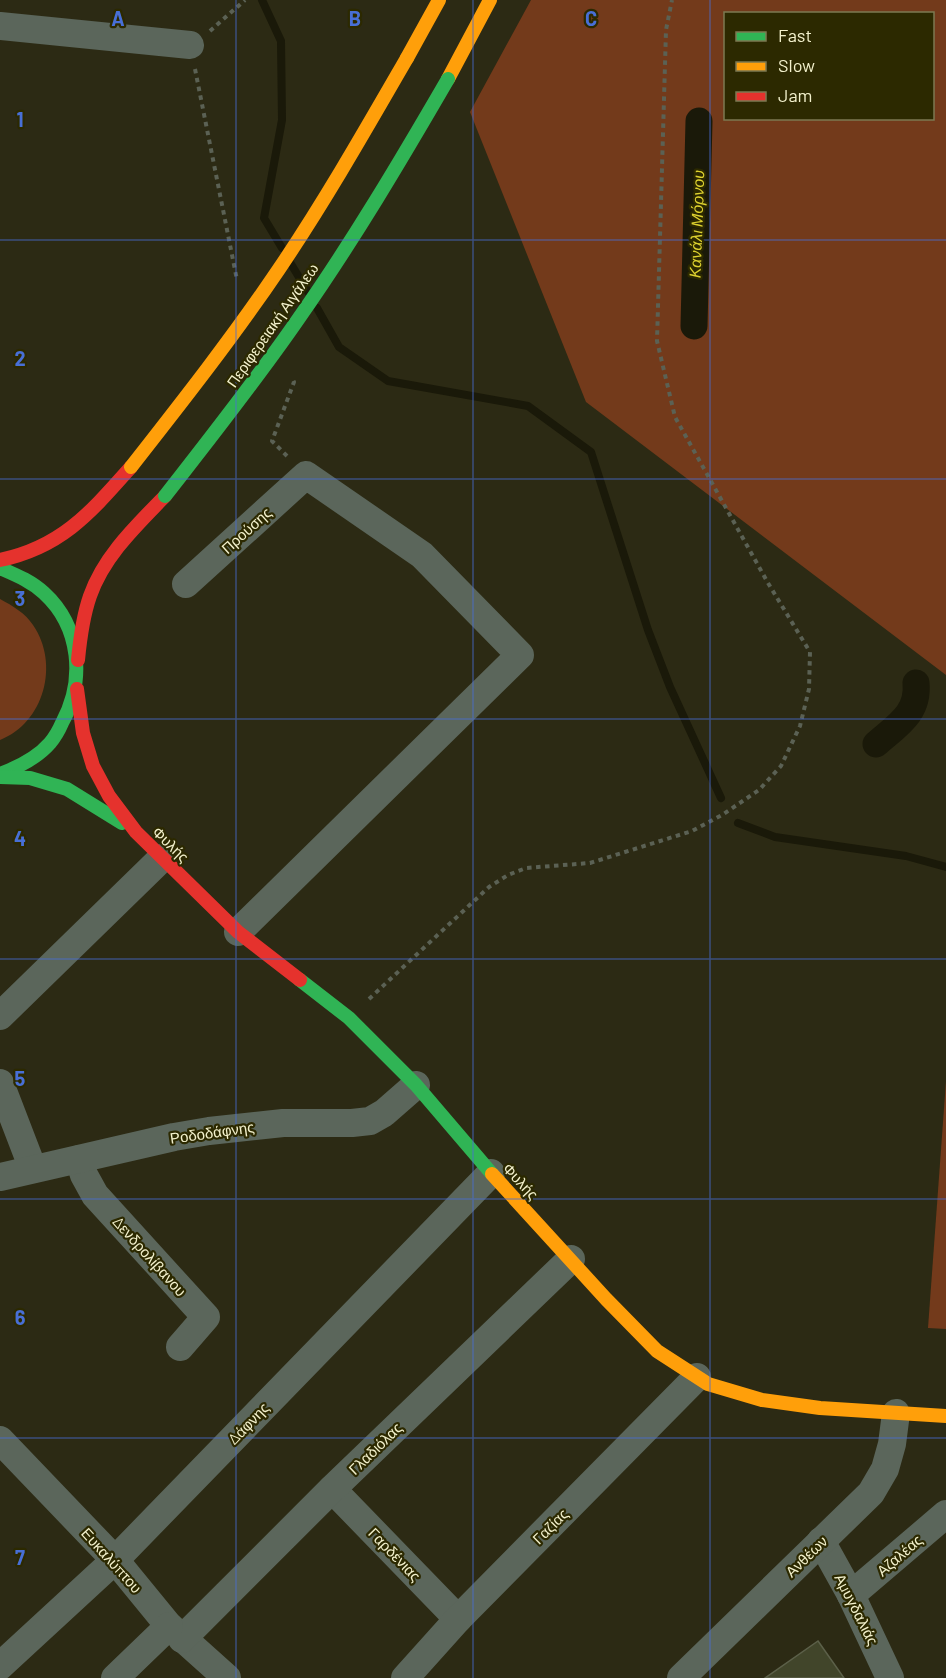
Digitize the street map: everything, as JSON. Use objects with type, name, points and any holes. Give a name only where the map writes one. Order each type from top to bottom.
[{"type":"main road","name":"Περιφερειακή Αιγάλεω","points":[[0,560],[36,551],[66,532],[97,506],[131,467],[207,370],[279,269],[345,165],[439,0]]},
{"type":"main road","name":"Περιφερειακή Αιγάλεω","points":[[76,689],[82,627],[91,594],[107,564],[133,530],[165,496],[243,396],[316,294],[385,188],[490,0]]},
{"type":"main road","points":[[0,568],[16,572],[47,594],[68,624],[78,660]]},
{"type":"main road","name":"Φυλής","points":[[76,689],[82,733],[93,766],[109,796],[136,832],[238,932],[349,1018],[416,1085],[491,1173],[657,1352],[708,1383],[735,1394],[762,1400],[820,1408],[946,1416]]},
{"type":"main road","points":[[0,776],[23,765],[48,745],[66,719],[76,689]]},
{"type":"main road","name":"Φυλής","points":[[0,776],[30,778],[67,789],[136,832]]},
{"type":"street","points":[[0,27],[190,45]]},
{"type":"street","name":"Προύσης","points":[[186,584],[306,475],[422,555],[520,655],[238,932]]},
{"type":"street","points":[[0,1016],[162,858]]},
{"type":"street","points":[[0,1083],[33,1169]]},
{"type":"street","name":"Ροδοδάφνης","points":[[0,1177],[174,1137],[228,1128],[283,1123],[352,1123],[370,1120],[384,1113],[416,1085]]},
{"type":"street","name":"Δενδρολίβανου","points":[[79,1159],[84,1175],[95,1195],[206,1317],[180,1347]]},
{"type":"street","name":"Δάφνης","points":[[0,1666],[115,1560],[491,1173]]},
{"type":"street","name":"Γλαδιόλας","points":[[115,1678],[176,1633],[332,1489],[571,1259]]},
{"type":"street","name":"Γαζίας","points":[[405,1678],[458,1619],[697,1377]]},
{"type":"street","name":"Ανθέων","points":[[681,1678],[871,1493],[885,1469],[892,1444],[896,1413]]},
{"type":"street","name":"Ευκαλύπτου","points":[[1,1443],[115,1560],[176,1633],[226,1678]]},
{"type":"street","name":"Γαρδένιας","points":[[332,1489],[458,1619]]},
{"type":"street","name":"Αζαλέας","points":[[851,1595],[946,1514]]},
{"type":"street","name":"Αμυγδαλιάς","points":[[821,1541],[851,1595],[890,1678]]},
{"type":"path","points":[[190,45],[215,27],[245,0]]},
{"type":"path","points":[[349,1018],[489,886],[525,868],[590,863],[692,831],[722,815],[759,790],[781,766],[800,726],[808,689],[810,652],[768,583],[675,417],[657,341],[666,30],[672,0]]},
{"type":"shaded area","points":[[531,0],[946,0],[946,675],[586,402],[470,112]]},
{"type":"shaded area","points":[[0,599],[22,613],[33,625],[41,640],[46,674],[43,691],[28,720],[15,732],[0,740]]},
{"type":"shaded area","points":[[946,1081],[946,1329],[928,1328]]},
{"type":"building","points":[[818,1641],[844,1678],[765,1678]]},
{"type":"waterway","points":[[262,0],[281,41],[282,120],[264,218],[282,248]]},
{"type":"waterway","name":"Κανάλι Μόρνου","points":[[694,326],[699,121]]},
{"type":"waterway","points":[[291,264],[308,292]]},
{"type":"waterway","points":[[317,308],[339,347],[388,381],[528,406],[591,452],[648,630],[670,687],[721,798]]},
{"type":"waterway","name":"Κανάλι Μόρνου","points":[[876,744],[910,711],[916,694],[916,683]]},
{"type":"waterway","points":[[738,823],[775,837],[906,856],[946,867]]},
{"type":"traffic: fast","points":[[165,496],[250,386],[319,289],[376,200],[448,79]]},
{"type":"traffic: fast","points":[[0,568],[34,585],[44,593],[66,622],[76,655],[74,690],[60,728],[52,741],[33,758],[0,774]]},
{"type":"traffic: fast","points":[[0,777],[30,778],[67,789],[122,823]]},
{"type":"traffic: fast","points":[[300,980],[349,1018],[416,1085],[492,1174]]},
{"type":"traffic: slow","points":[[407,58],[439,0]]},
{"type":"traffic: slow","points":[[448,79],[490,0]]},
{"type":"traffic: slow","points":[[131,467],[188,394],[279,269],[329,191],[407,58]]},
{"type":"traffic: slow","points":[[492,1174],[606,1299],[657,1351],[708,1384],[762,1400],[820,1408],[946,1416]]},
{"type":"traffic: jam","points":[[0,560],[41,546],[74,526],[131,467]]},
{"type":"traffic: jam","points":[[78,660],[85,611],[96,581],[122,542],[165,496]]},
{"type":"traffic: jam","points":[[77,689],[83,733],[93,766],[109,796],[136,832],[238,932],[300,980]]}]
